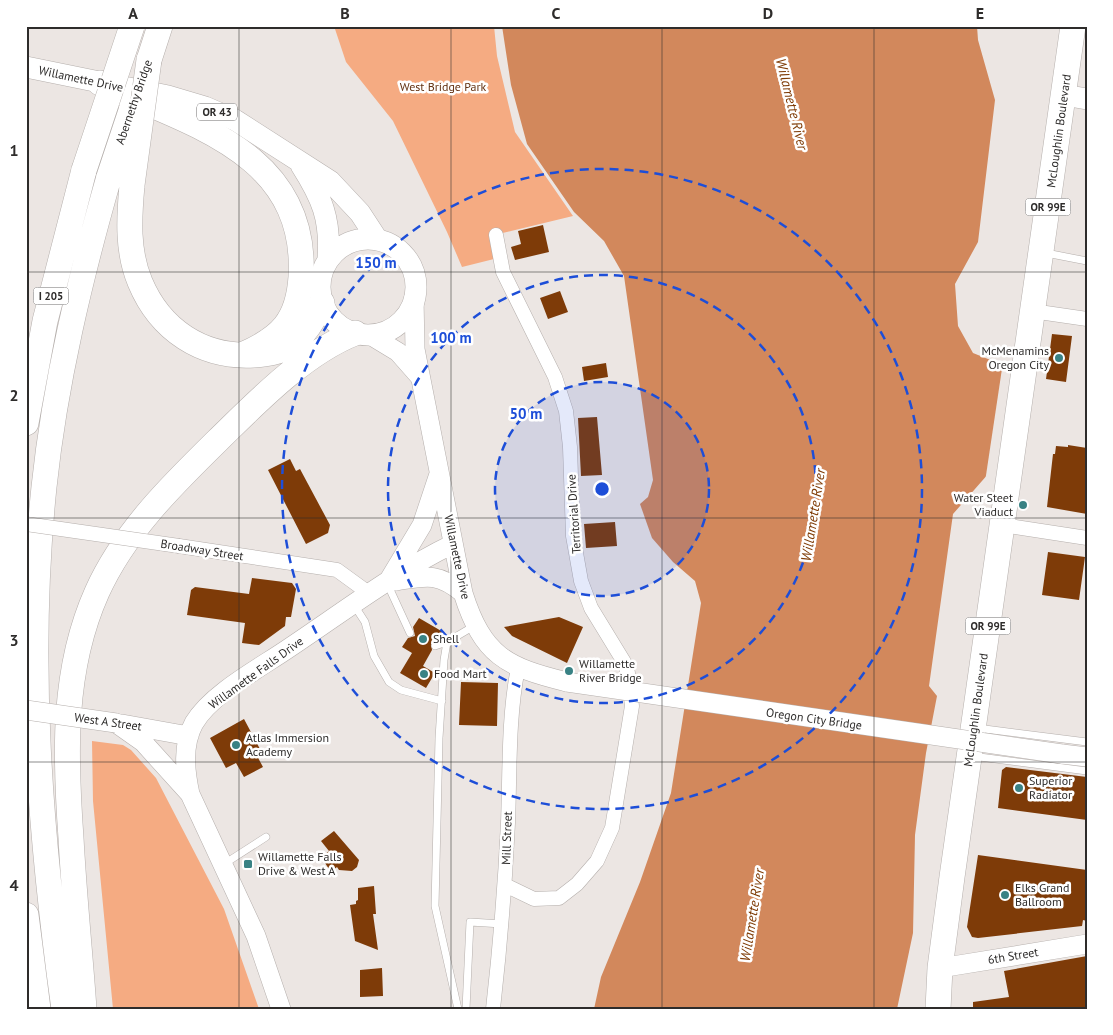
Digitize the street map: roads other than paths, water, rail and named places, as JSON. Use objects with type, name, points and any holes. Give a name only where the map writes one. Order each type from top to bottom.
[{"type":"highway","name":"Abernethy Bridge","points":[[26,424],[45,322],[84,170],[132,26]]},
{"type":"highway","name":"Abernethy Bridge","points":[[64,1009],[50,913],[41,798],[36,681],[38,553],[47,462],[61,371],[81,282],[109,177],[160,26]]},
{"type":"highway","name":"McLoughlin Boulevard","points":[[938,1009],[940,968],[1040,252],[1075,97],[1073,26]]},
{"type":"highway","points":[[148,60],[132,184],[129,224],[132,257],[140,282],[164,323],[194,344],[214,351],[242,355],[275,353],[291,345],[311,324],[322,303]]},
{"type":"highway","points":[[100,83],[231,142],[254,160],[272,180],[288,204],[297,227],[302,253],[299,294],[294,313],[285,328],[267,344],[242,355]]},
{"type":"highway","points":[[84,1009],[72,860],[67,749],[70,692],[76,659],[86,622],[98,591],[141,520],[192,465],[246,412],[320,350],[363,334]]},
{"type":"highway","points":[[26,915],[38,1009]]},
{"type":"main road","name":"Willamette Drive","points":[[26,67],[168,96],[219,112],[249,128],[330,181],[347,198],[377,239]]},
{"type":"main road","name":"Willamette Drive","points":[[298,161],[323,203],[330,238],[328,259]]},
{"type":"main road","points":[[328,259],[338,249],[350,242],[363,239],[377,239]]},
{"type":"main road","name":"OR 43","points":[[377,239],[392,245],[408,261],[416,282],[414,298]]},
{"type":"main road","name":"OR 43","points":[[322,303],[319,288],[321,273],[328,259]]},
{"type":"main road","name":"Willamette Drive","points":[[414,298],[415,349],[463,593],[475,626],[493,651],[518,668],[567,682]]},
{"type":"main road","points":[[363,334],[385,332],[399,324],[409,312],[414,298]]},
{"type":"main road","points":[[322,303],[330,317],[341,327],[363,334],[398,352],[421,378]]},
{"type":"main road","points":[[387,583],[422,525],[439,474]]},
{"type":"main road","name":"Willamette Falls Drive","points":[[281,1009],[259,943],[221,866],[190,794],[186,764],[189,736],[198,717],[212,703],[370,594],[432,554],[453,544]]},
{"type":"main road","points":[[387,583],[425,576],[436,576],[451,583],[463,593]]},
{"type":"main road","name":"Oregon City Bridge","points":[[567,682],[1087,758]]},
{"type":"main road","name":"West A Street","points":[[26,710],[189,736]]},
{"type":"main road","points":[[116,723],[142,742],[190,794]]},
{"type":"main road","name":"6th Street","points":[[940,968],[1087,944]]},
{"type":"street","name":"Territorial Drive","points":[[496,235],[503,272],[555,377],[566,411],[570,447],[573,536],[581,581],[591,608],[624,662],[628,673],[632,706],[612,828],[597,861],[577,884],[558,898],[534,899],[506,885]]},
{"type":"street","points":[[1031,315],[1087,319]]},
{"type":"street","name":"Broadway Street","points":[[26,524],[336,570],[370,594]]},
{"type":"street","points":[[1002,525],[1087,538]]},
{"type":"street","name":"Mill Street","points":[[493,1009],[506,885],[512,725],[518,668]]},
{"type":"lane","points":[[1040,252],[1087,261]]},
{"type":"lane","points":[[387,583],[410,632]]},
{"type":"lane","points":[[354,605],[365,622],[374,656],[388,682],[401,690],[442,701]]},
{"type":"lane","points":[[435,646],[447,642],[475,626]]},
{"type":"lane","points":[[447,642],[442,701],[435,906],[458,1009]]},
{"type":"lane","points":[[974,728],[1087,742]]},
{"type":"lane","points":[[970,755],[1087,771]]},
{"type":"lane","points":[[221,866],[266,837]]},
{"type":"lane","points":[[466,1009],[470,922],[502,924]]},
{"type":"water","name":"Willamette River","points":[[502,26],[977,26],[978,40],[995,100],[978,242],[955,284],[958,326],[973,353],[1003,365],[989,473],[953,514],[929,686],[937,696],[926,753],[915,835],[913,933],[897,1009],[594,1009],[601,977],[640,882],[671,793],[701,603],[695,581],[673,562],[652,538],[640,504],[648,497],[653,480],[624,276],[604,241],[574,212],[527,144],[511,85]]},
{"type":"place","name":"McMenamins Oregon City","points":[[1059,358]]},
{"type":"place","name":"Water Steet Viaduct","points":[[1023,505]]},
{"type":"place","name":"Shell","points":[[423,639]]},
{"type":"place","name":"Willamette River Bridge","points":[[569,671]]},
{"type":"place","name":"Food Mart","points":[[424,674]]},
{"type":"place","name":"Atlas Immersion Academy","points":[[236,745]]},
{"type":"place","name":"Superior Radiator","points":[[1019,788]]},
{"type":"place","name":"Willamette Falls Drive & West A","points":[[248,864]]},
{"type":"place","name":"Elks Grand Ballroom","points":[[1005,895]]},
{"type":"park label","name":"West Bridge Park","points":[[443,87]]}]
